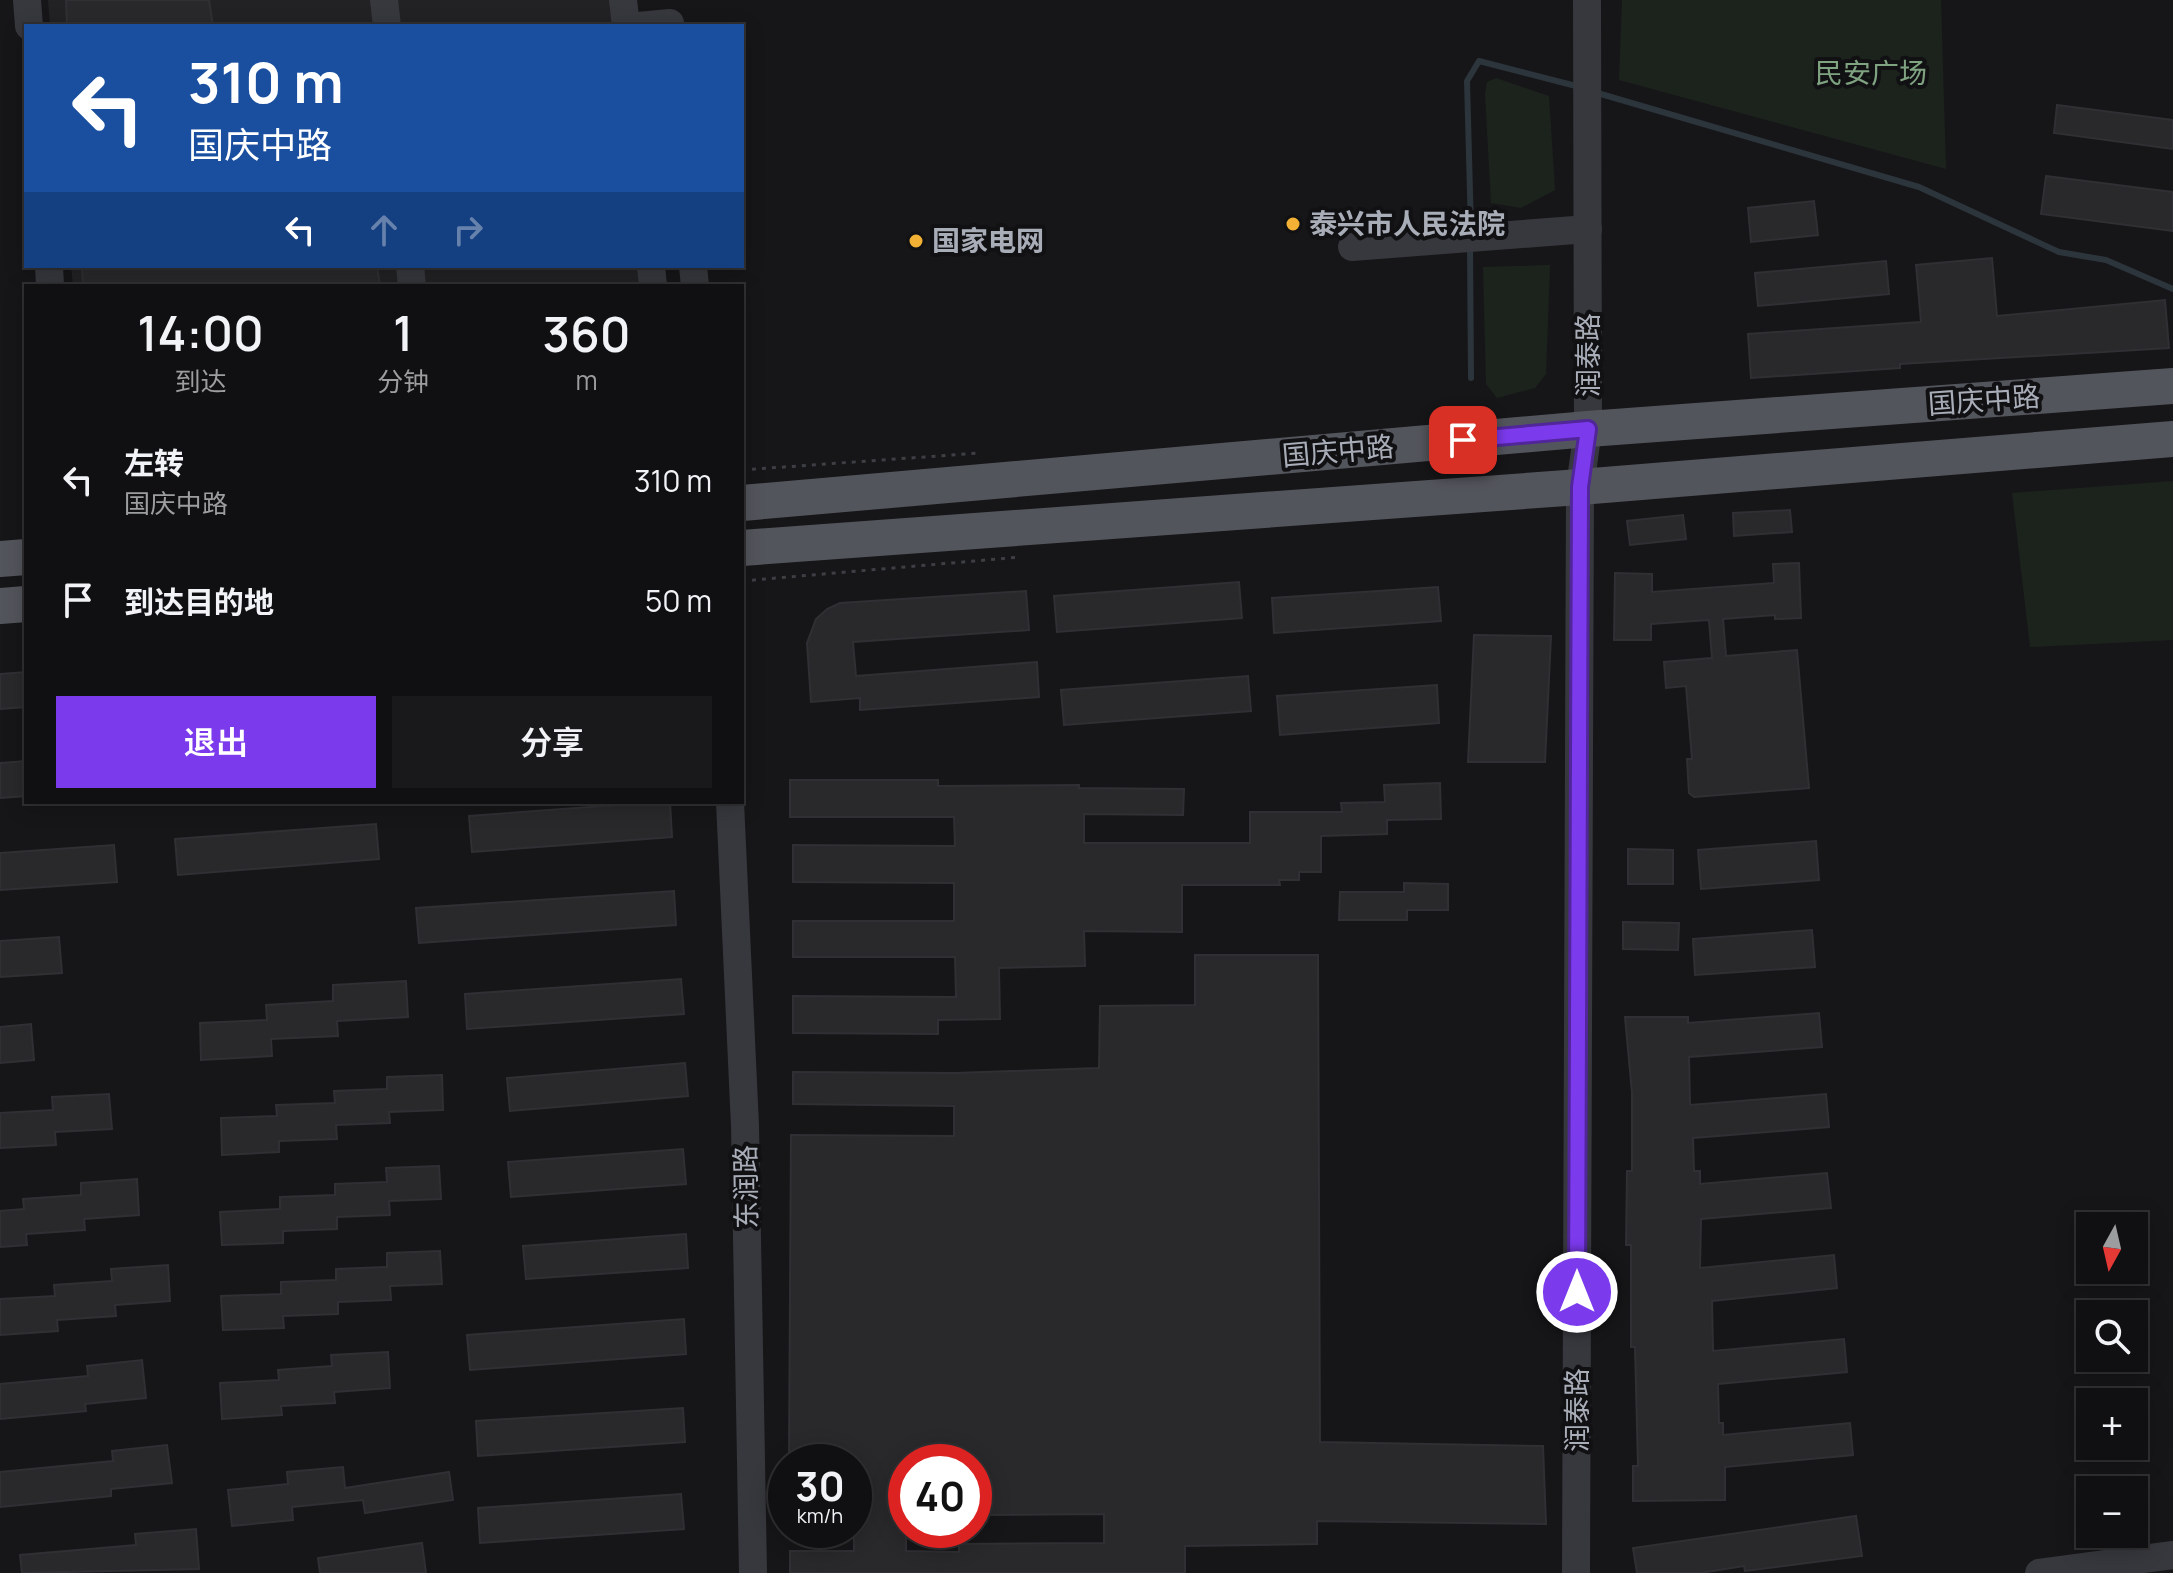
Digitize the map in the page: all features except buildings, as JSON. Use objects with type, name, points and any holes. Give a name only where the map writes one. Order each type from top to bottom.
[{"type":"main road","name":"国庆中路","points":[[744,503],[1588,429],[2173,386]]},
{"type":"main road","points":[[744,548],[1580,487],[2173,439]]},
{"type":"main road","points":[[0,559],[24,557]]},
{"type":"main road","points":[[0,606],[24,604]]},
{"type":"street","points":[[27,0],[29,24]]},
{"type":"street","points":[[384,0],[387,24]]},
{"type":"street","points":[[623,0],[626,24]]},
{"type":"street","name":"润泰路","points":[[1576,1573],[1580,487],[1588,429],[1587,0]]},
{"type":"street","points":[[644,24],[670,16]]},
{"type":"street","points":[[1352,247],[1588,229]]},
{"type":"street","name":"东润路","points":[[730,804],[745,1126],[753,1573]]},
{"type":"street","points":[[2039,1573],[2120,1568],[2173,1555]]},
{"type":"shaded area","points":[[48,0],[632,0],[635,24],[50,24]]},
{"type":"shaded area","points":[[71,268],[662,268],[664,284],[73,284]]},
{"type":"green space","name":"民安广场","points":[[1622,0],[1941,0],[1946,169],[1619,80]]},
{"type":"green space","points":[[1496,78],[1549,96],[1555,190],[1521,208],[1491,203],[1485,94],[1487,82]]},
{"type":"green space","points":[[1550,265],[1546,374],[1535,388],[1497,398],[1486,384],[1483,267]]},
{"type":"green space","points":[[2173,481],[2173,640],[2030,647],[2012,493]]},
{"type":"waterway","points":[[1471,230],[1467,81],[1479,61],[1580,87]]},
{"type":"waterway","points":[[1594,92],[1919,187],[2059,252],[2106,260],[2173,289]]},
{"type":"waterway","points":[[1470,246],[1471,378]]},
{"type":"place","name":"泰兴市人民法院","points":[[1293,224]]},
{"type":"place","name":"国家电网","points":[[916,241]]},
{"type":"route","points":[[1463,440],[1588,429],[1580,487],[1577,1292]]}]
